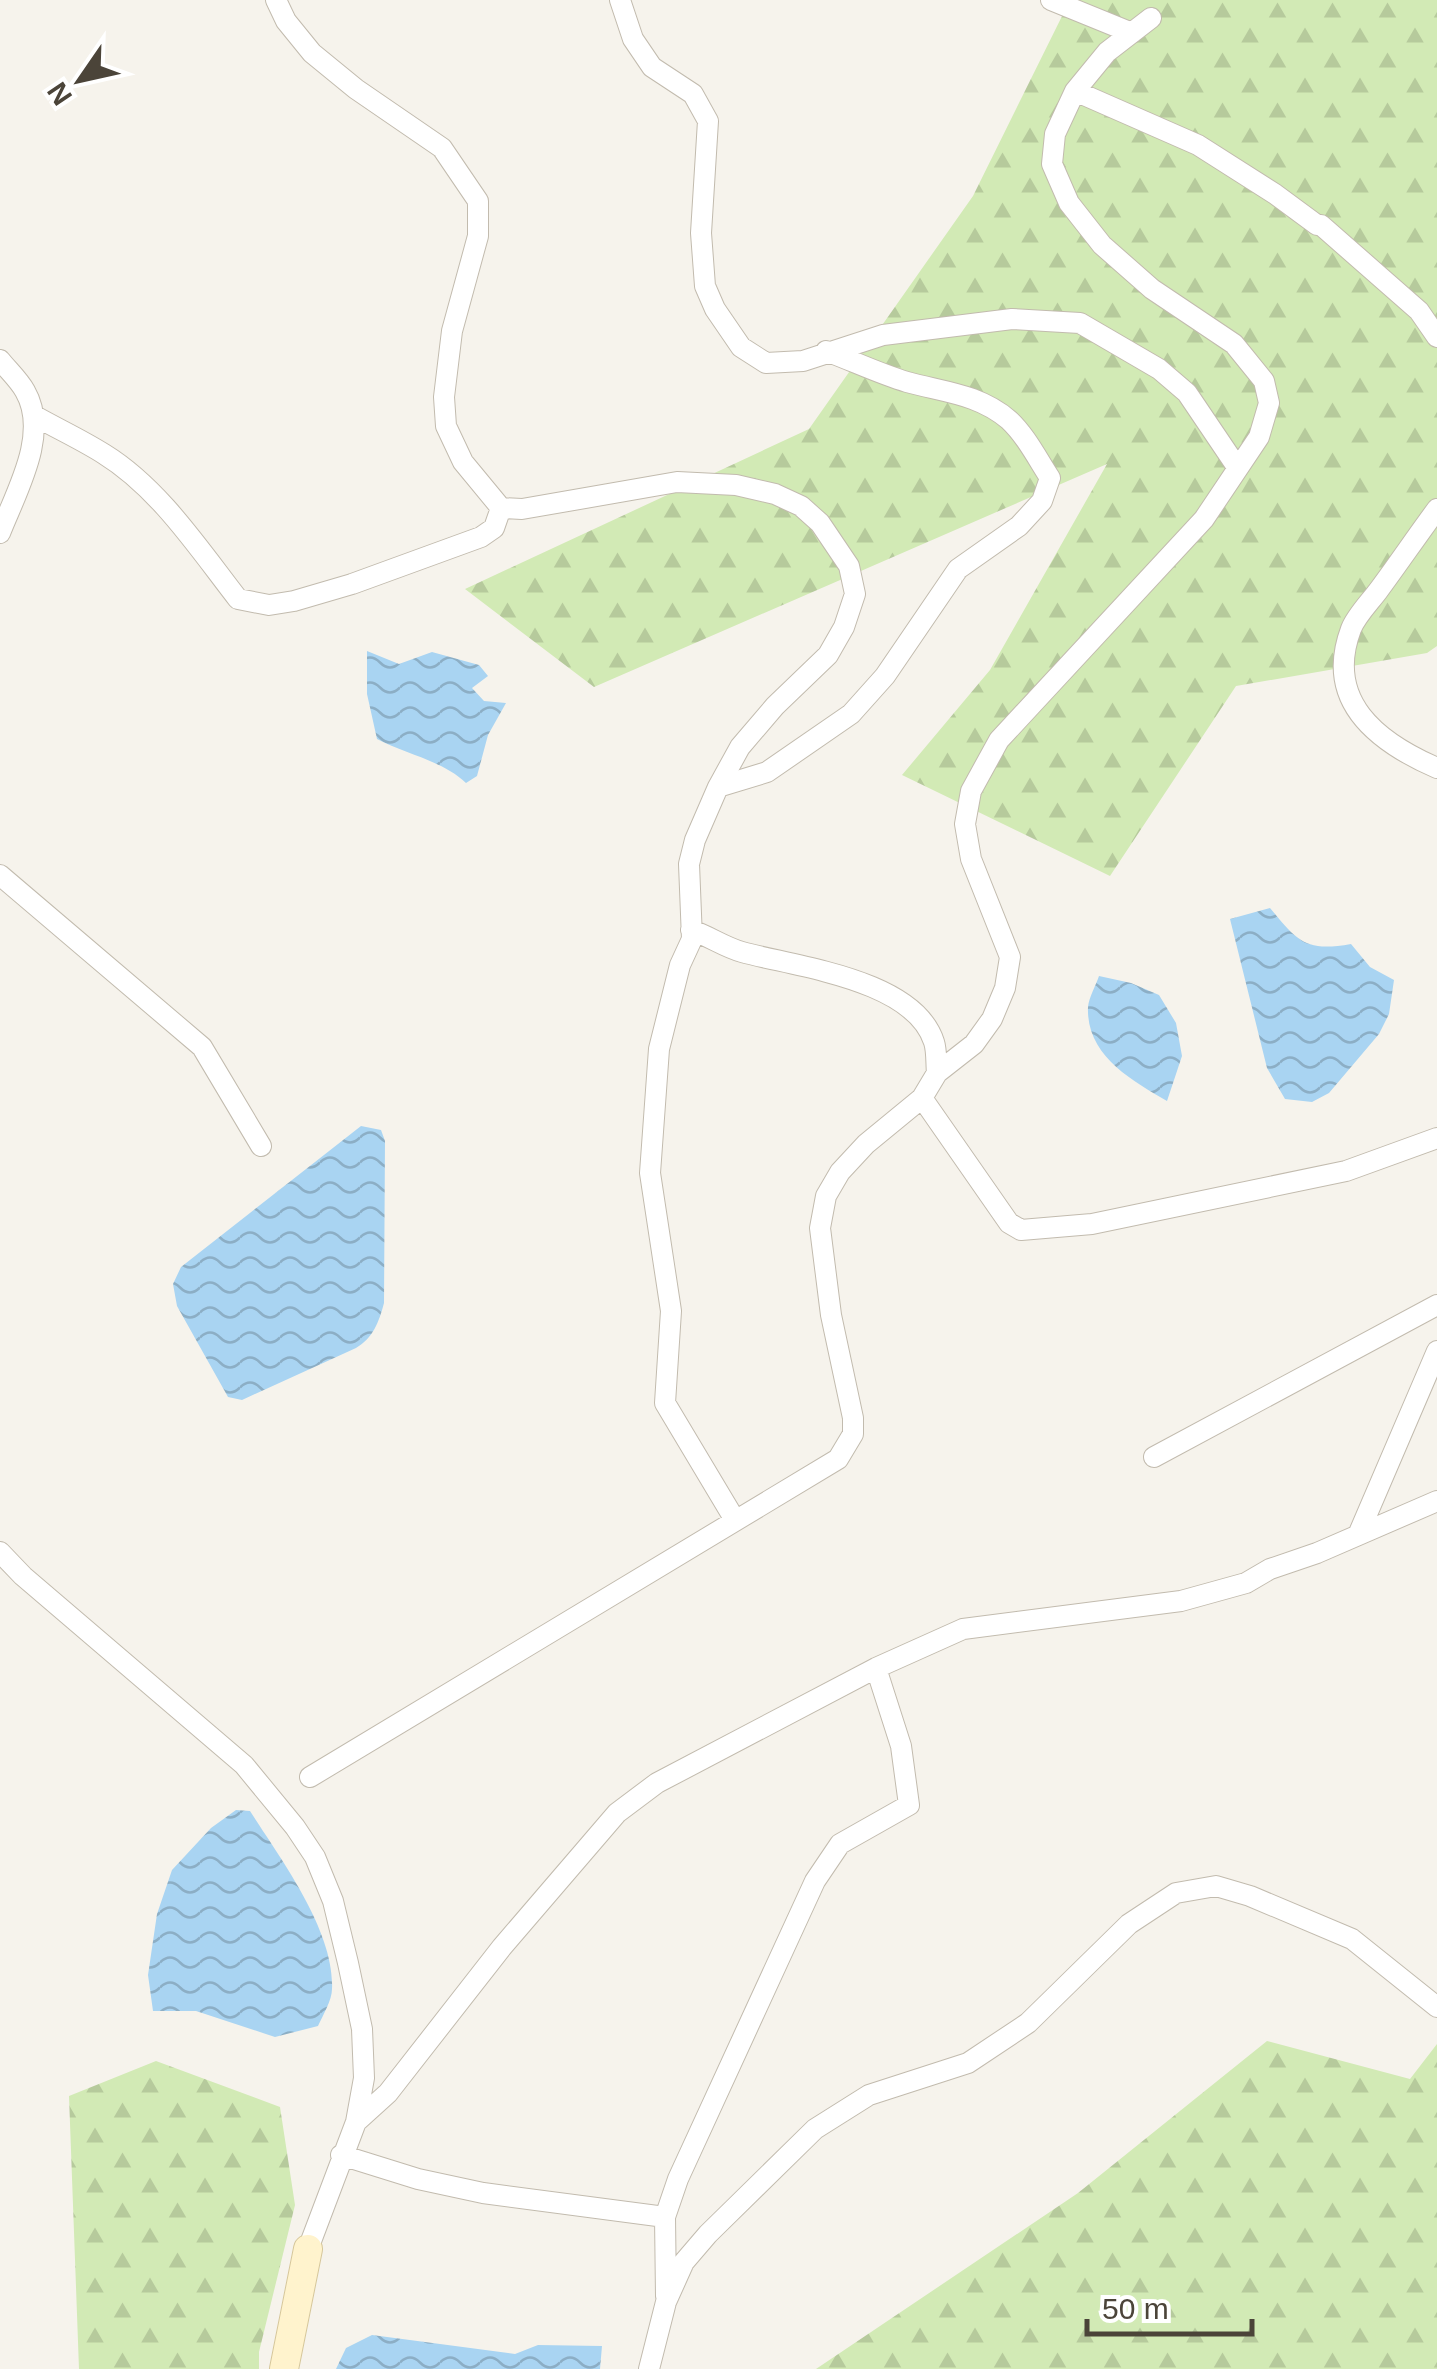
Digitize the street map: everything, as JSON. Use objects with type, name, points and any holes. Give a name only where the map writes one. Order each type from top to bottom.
[{"type":"street","points":[[276,0],[286,21],[312,53],[442,148],[478,202],[478,236],[452,331],[444,396],[446,426],[463,462],[501,508],[522,509],[677,482],[716,484],[775,494],[801,506],[820,523],[849,566],[855,594],[844,627],[828,655],[775,706],[740,747],[695,840],[689,864],[692,939],[680,965],[659,1049],[650,1173],[670,1311],[665,1403],[734,1520]]},
{"type":"street","points":[[620,0],[633,39],[652,67],[693,94],[708,121],[702,233],[705,286],[715,309],[741,347],[766,363],[803,361],[883,336],[1012,319],[1080,323],[1159,369],[1187,393],[1237,467]]},
{"type":"street","points":[[1051,0],[1132,33]]},
{"type":"street","points":[[310,1777],[838,1459],[853,1434],[820,1228],[826,1196],[840,1172],[866,1144],[922,1098],[937,1073],[974,1044],[992,1020],[1006,988],[1010,957],[971,858],[966,824],[970,791],[998,740],[1204,518],[1259,436],[1269,403],[1264,381],[1234,344],[1152,289],[1102,245],[1069,203],[1052,164],[1055,134],[1076,91],[1107,52],[1151,18]]},
{"type":"street","points":[[1076,91],[1198,146],[1321,225],[1420,311],[1437,337]]},
{"type":"street","points":[[718,788],[767,772],[851,714],[885,676],[958,569],[1019,526],[1042,501],[1050,478],[1021,432],[985,404],[956,391],[907,382],[826,351]]},
{"type":"street","points":[[0,360],[25,390],[35,416],[28,462],[0,533]]},
{"type":"street","points":[[35,416],[106,455],[133,476],[180,525],[238,599],[269,605],[352,584],[481,537],[494,528],[501,508]]},
{"type":"street","points":[[1437,509],[1352,626],[1344,662],[1344,689],[1364,721],[1406,755],[1437,768]]},
{"type":"street","points":[[0,876],[202,1048],[261,1146]]},
{"type":"street","points":[[691,930],[735,950],[869,985],[902,1002],[917,1015],[934,1041],[937,1073]]},
{"type":"street","points":[[922,1098],[1009,1223],[1021,1230],[1092,1224],[1346,1170],[1437,1138]]},
{"type":"street","points":[[1154,1457],[1437,1306]]},
{"type":"street","points":[[1358,1535],[1437,1351]]},
{"type":"street","points":[[356,2122],[388,2093],[502,1947],[616,1813],[656,1783],[876,1668],[963,1629],[1182,1601],[1246,1582],[1437,1501]]},
{"type":"street","points":[[0,1552],[22,1576],[244,1765],[315,1857],[333,1901],[362,2029],[364,2078],[356,2122],[308,2249],[284,2369]]},
{"type":"street","points":[[666,2302],[665,2217],[678,2178],[815,1881],[840,1844],[909,1806],[901,1746],[876,1668]]},
{"type":"street","points":[[649,2369],[666,2302],[684,2262],[815,2129],[869,2095],[968,2063],[1028,2023],[1129,1924],[1176,1893],[1216,1886],[1250,1896],[1352,1939],[1437,2007]]},
{"type":"street","points":[[342,2155],[418,2179],[482,2193],[665,2217]]},
{"type":"green space","points":[[1070,0],[1437,0],[1437,646],[1427,653],[1236,686],[1110,876],[902,775],[990,670],[1107,464],[594,687],[465,589],[809,429],[973,196]]},
{"type":"green space","points":[[1267,2041],[1410,2079],[1437,2044],[1437,2369],[816,2369],[1078,2193]]},
{"type":"green space","points":[[156,2061],[280,2107],[295,2205],[259,2352],[259,2369],[79,2369],[69,2096]]},
{"type":"water","points":[[367,651],[399,664],[432,652],[479,665],[488,676],[472,688],[484,701],[506,703],[488,735],[477,776],[466,783],[435,763],[377,739],[367,694]]},
{"type":"water","points":[[1270,908],[1304,942],[1323,947],[1351,944],[1370,967],[1394,980],[1389,1014],[1379,1034],[1329,1093],[1312,1102],[1285,1099],[1267,1068],[1230,919]]},
{"type":"water","points":[[1099,976],[1159,995],[1176,1023],[1182,1056],[1167,1101],[1113,1064],[1094,1039],[1088,1007]]},
{"type":"water","points":[[361,1126],[381,1130],[385,1141],[384,1303],[377,1323],[356,1348],[242,1400],[228,1397],[177,1306],[173,1284],[181,1267]]},
{"type":"water","points":[[236,1810],[250,1811],[290,1873],[325,1943],[332,1989],[318,2026],[275,2037],[196,2011],[153,2011],[148,1975],[157,1914],[172,1870],[211,1828]]},
{"type":"water","points":[[372,2335],[515,2354],[538,2345],[602,2346],[600,2369],[336,2369],[346,2348]]}]
